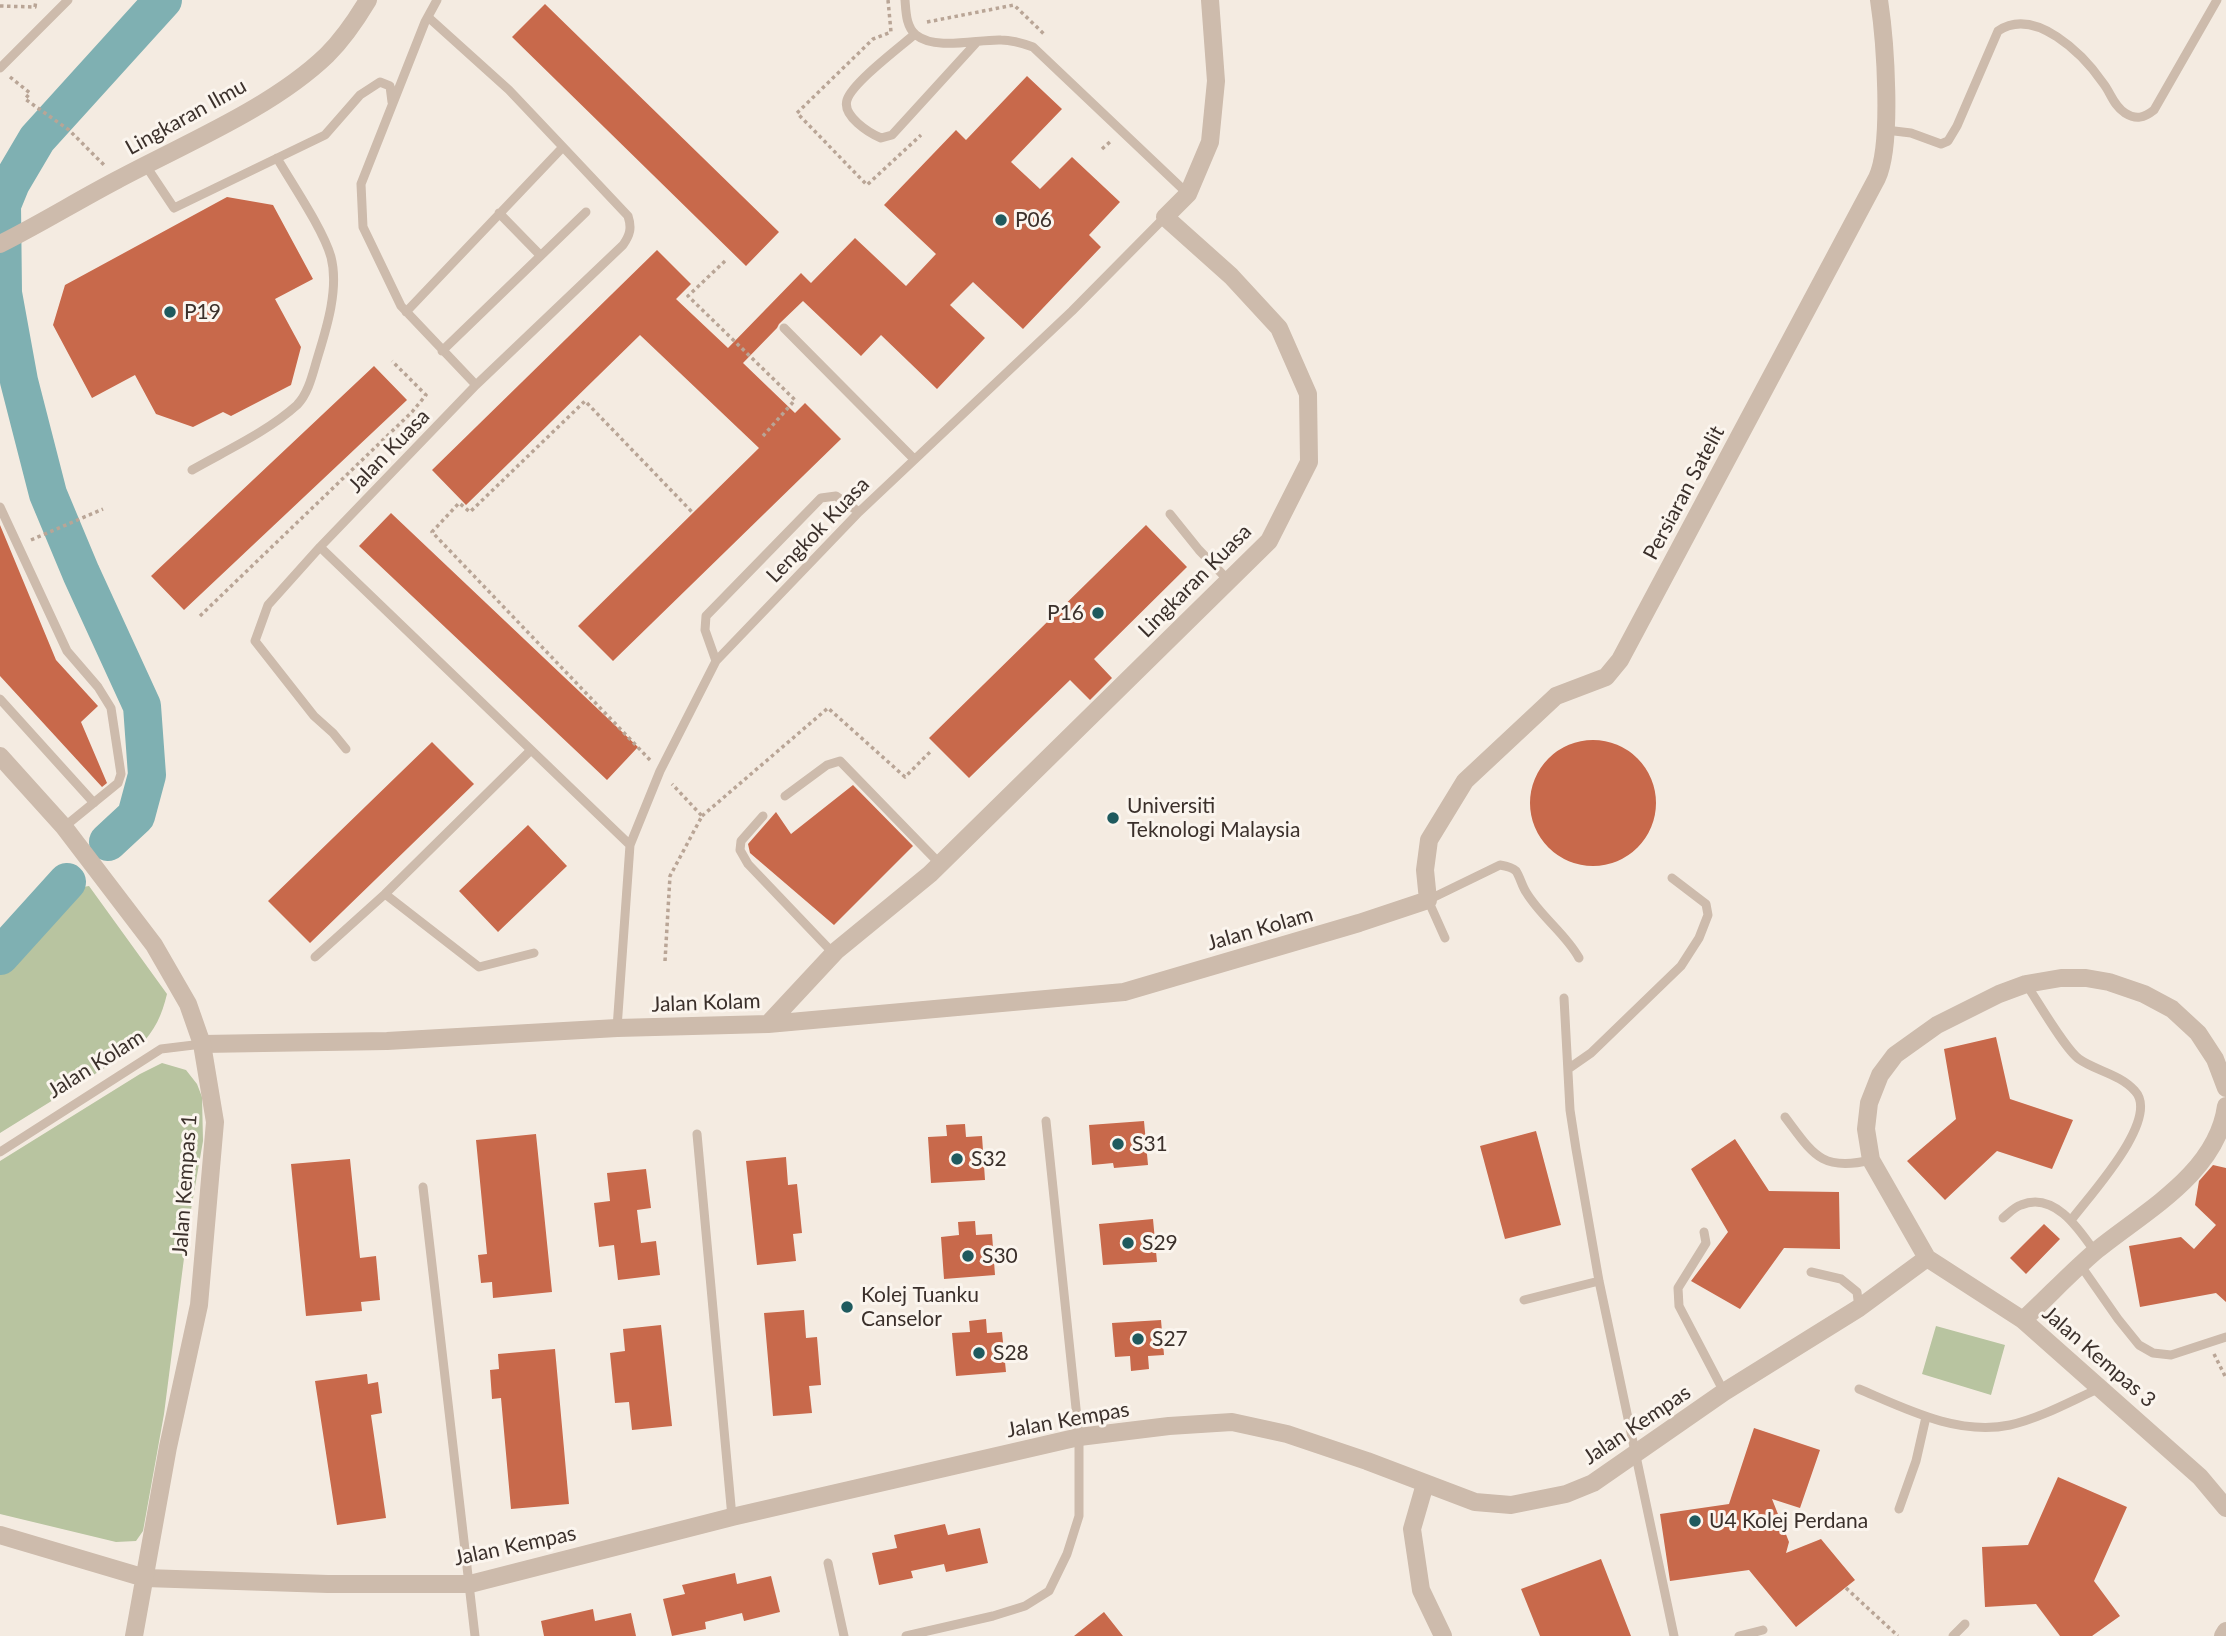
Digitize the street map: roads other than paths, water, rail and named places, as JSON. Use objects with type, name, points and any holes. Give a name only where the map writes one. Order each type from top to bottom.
[{"type":"street","name":"Lingkaran Ilmu","points":[[0,244],[216,129],[283,89],[326,56],[350,29],[368,0]]},
{"type":"street","points":[[1165,218],[1188,194],[1210,142],[1216,81],[1210,0]]},
{"type":"street","name":"Persiaran Satelit","points":[[1428,900],[1425,870],[1429,840],[1465,780],[1556,696],[1606,677],[1620,660],[1877,178],[1883,159],[1886,130],[1882,4]]},
{"type":"street","name":"Lingkaran Kuasa","points":[[768,1024],[833,953],[940,864],[1269,541],[1309,461],[1308,394],[1279,328],[1231,276],[1165,218]]},
{"type":"street","name":"Jalan Kempas 1","points":[[0,756],[64,827],[154,945],[188,1004],[202,1044],[215,1122],[199,1305],[168,1447],[134,1636]]},
{"type":"street","name":"Jalan Kolam","points":[[202,1044],[387,1041],[617,1028],[768,1024],[1124,992],[1428,900]]},
{"type":"street","points":[[1927,1258],[1871,1160],[1866,1129],[1870,1103],[1880,1075],[1895,1055],[1937,1025],[1999,994],[2026,984],[2061,978],[2109,982],[2144,994],[2172,1009],[2198,1033],[2215,1059],[2226,1088]]},
{"type":"street","points":[[2023,1320],[2095,1252],[2176,1188],[2205,1160],[2225,1114]]},
{"type":"street","name":"Jalan Kempas","points":[[0,1535],[145,1578],[328,1584],[470,1584],[732,1517],[1079,1437],[1169,1426],[1232,1422],[1287,1434],[1475,1502],[1511,1505],[1566,1494],[1593,1483],[1637,1455],[1724,1392],[1859,1308],[1927,1258]]},
{"type":"street","name":"Jalan Kempas 3","points":[[1927,1258],[2023,1320],[2200,1477],[2226,1508]]},
{"type":"street","points":[[1425,1484],[1412,1529],[1421,1590],[1443,1636]]},
{"type":"street","points":[[2223,1636],[2226,1631]]},
{"type":"lane","points":[[0,68],[68,0]]},
{"type":"lane","points":[[437,0],[361,184],[363,227],[406,312],[476,385]]},
{"type":"lane","points":[[905,0],[906,19],[915,34],[930,42],[976,43],[998,40],[1016,41],[1033,47],[1188,194]]},
{"type":"lane","points":[[1886,130],[1910,133],[1941,144],[1948,141],[1998,31],[2007,25],[2021,23],[2043,30],[2076,50],[2106,86],[2115,104],[2125,113],[2137,118],[2145,117],[2154,110],[2217,0]]},
{"type":"lane","name":"Jalan Kuasa","points":[[346,748],[314,716],[255,641],[268,606],[320,547],[476,385],[623,245],[631,226],[628,216],[509,90],[428,17]]},
{"type":"lane","points":[[915,34],[855,87],[846,100],[846,108],[852,117],[871,134],[881,138],[892,135],[976,43]]},
{"type":"lane","points":[[146,166],[174,208],[325,135],[360,95],[380,82],[390,86],[393,103]]},
{"type":"lane","points":[[406,312],[564,147]]},
{"type":"lane","points":[[192,470],[274,423],[299,403],[307,390],[324,337],[333,285],[331,255],[277,158]]},
{"type":"lane","points":[[442,351],[586,212]]},
{"type":"lane","points":[[499,213],[540,256]]},
{"type":"lane","name":"Lengkok Kuasa","points":[[617,1028],[631,845],[660,771],[716,661],[859,512],[1072,311],[1165,218]]},
{"type":"lane","points":[[784,328],[914,459]]},
{"type":"lane","points":[[716,661],[705,630],[706,615],[821,498],[836,496],[859,512]]},
{"type":"lane","points":[[0,507],[67,651],[111,708],[121,774],[118,783],[64,827]]},
{"type":"lane","points":[[1170,514],[1229,581]]},
{"type":"lane","points":[[320,547],[631,845]]},
{"type":"lane","points":[[0,699],[93,803]]},
{"type":"lane","points":[[315,957],[385,894],[530,751]]},
{"type":"lane","points":[[785,796],[827,765],[840,761],[940,864]]},
{"type":"lane","points":[[763,816],[741,841],[740,850],[748,864],[833,953]]},
{"type":"lane","points":[[1428,900],[1500,865],[1508,866],[1516,871],[1526,892],[1553,928],[1573,946],[1579,958]]},
{"type":"lane","points":[[1568,1069],[1591,1053],[1681,966],[1699,938],[1708,915],[1706,905],[1672,878]]},
{"type":"lane","points":[[385,894],[479,967],[534,953]]},
{"type":"lane","name":"Persiaran Satelit","points":[[1428,900],[1445,938]]},
{"type":"lane","points":[[2026,984],[2078,1059],[2109,1073],[2136,1092],[2142,1108],[2133,1138],[2071,1219]]},
{"type":"lane","points":[[1564,998],[1570,1111],[1599,1281],[1674,1636]]},
{"type":"lane","name":"Jalan Kolam","points":[[0,1152],[161,1049],[202,1044]]},
{"type":"lane","points":[[1785,1117],[1809,1148],[1829,1163],[1849,1165],[1871,1160]]},
{"type":"lane","points":[[906,1636],[1025,1606],[1049,1591],[1067,1554],[1079,1516],[1079,1437],[1046,1121]]},
{"type":"lane","points":[[697,1133],[732,1517]]},
{"type":"lane","points":[[423,1187],[475,1636]]},
{"type":"lane","points":[[2003,1218],[2019,1205],[2034,1202],[2047,1204],[2071,1219],[2095,1252]]},
{"type":"lane","points":[[1704,1231],[1706,1243],[1678,1288],[1679,1306],[1724,1392]]},
{"type":"lane","points":[[2081,1266],[2139,1345],[2153,1353],[2171,1355],[2226,1337]]},
{"type":"lane","points":[[1811,1272],[1841,1279],[1857,1292],[1859,1308]]},
{"type":"lane","points":[[1524,1300],[1599,1281]]},
{"type":"lane","points":[[1859,1389],[1926,1417],[1980,1429],[2011,1425],[2100,1388]]},
{"type":"lane","points":[[1899,1509],[1916,1461],[1926,1417]]},
{"type":"lane","points":[[828,1563],[844,1636]]},
{"type":"lane","points":[[1953,1636],[1965,1624]]},
{"type":"lane","points":[[1740,1636],[1763,1630]]},
{"type":"waterway","points":[[108,842],[136,816],[147,775],[142,706],[48,494],[19,381],[3,293],[2,205],[11,183],[37,139],[163,0]]},
{"type":"waterway","points":[[0,956],[67,882]]},
{"type":"place","name":"P06","points":[[1001,220]]},
{"type":"place","name":"P19","points":[[170,312]]},
{"type":"place","name":"P16","points":[[1098,613]]},
{"type":"place","name":"Universiti Teknologi Malaysia","points":[[1113,818]]},
{"type":"place","name":"S31","points":[[1118,1144]]},
{"type":"place","name":"S32","points":[[957,1159]]},
{"type":"place","name":"S29","points":[[1128,1243]]},
{"type":"place","name":"S30","points":[[968,1256]]},
{"type":"place","name":"Kolej Tuanku Canselor","points":[[847,1307]]},
{"type":"place","name":"S27","points":[[1138,1339]]},
{"type":"place","name":"S28","points":[[979,1353]]},
{"type":"place","name":"U4 Kolej Perdana","points":[[1695,1521]]}]
